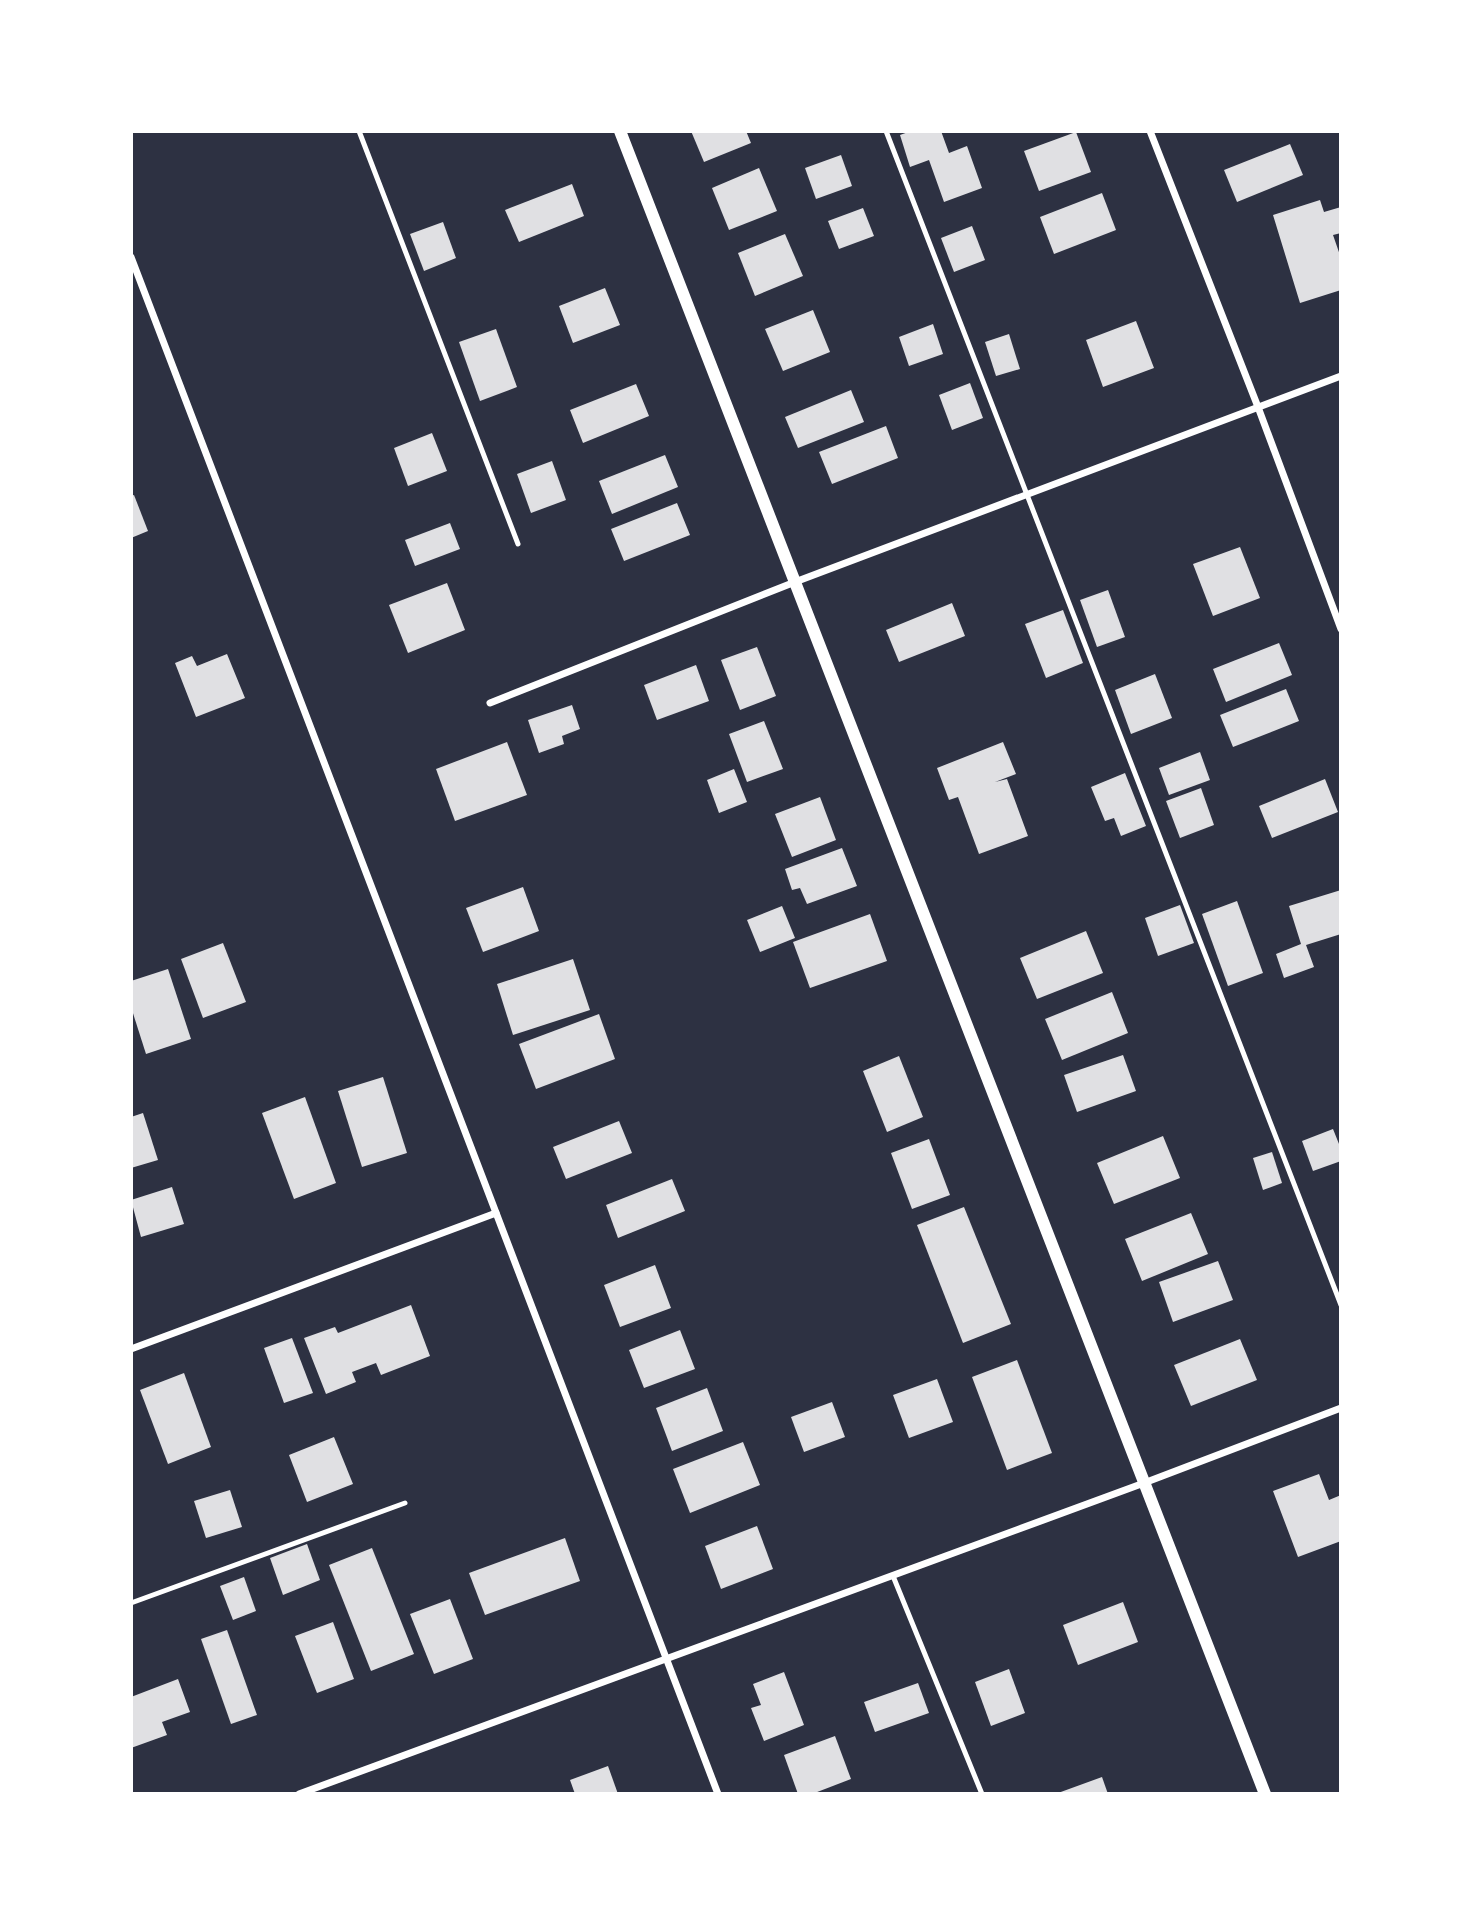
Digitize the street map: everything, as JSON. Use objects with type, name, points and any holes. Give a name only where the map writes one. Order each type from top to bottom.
[{"type":"street","points":[[620,131],[1265,1794]]},
{"type":"street","points":[[1150,131],[1341,629]]},
{"type":"street","points":[[131,257],[718,1794]]},
{"type":"street","points":[[490,703],[795,582],[1341,376]]},
{"type":"street","points":[[131,1349],[496,1213]]},
{"type":"street","points":[[299,1794],[1341,1408]]},
{"type":"lane","points":[[359,131],[517,544]]},
{"type":"lane","points":[[886,131],[1341,1306]]},
{"type":"lane","points":[[131,1603],[405,1503]]},
{"type":"lane","points":[[893,1576],[982,1794]]},
{"type":"building","points":[[691,131],[746,131],[751,143],[704,162]]},
{"type":"building","points":[[911,131],[941,131],[949,153],[967,146],[982,188],[944,202],[929,160],[910,167],[900,135]]},
{"type":"building","points":[[1076,132],[1091,172],[1039,191],[1024,151]]},
{"type":"building","points":[[1290,144],[1303,175],[1237,202],[1224,170]]},
{"type":"building","points":[[841,155],[852,186],[816,199],[805,168]]},
{"type":"building","points":[[759,168],[777,211],[729,230],[712,188]]},
{"type":"building","points":[[572,184],[584,216],[519,242],[505,210]]},
{"type":"building","points":[[1102,193],[1116,230],[1054,254],[1040,217]]},
{"type":"building","points":[[1320,200],[1324,212],[1341,207],[1341,233],[1333,235],[1341,258],[1341,290],[1300,303],[1273,215]]},
{"type":"building","points":[[863,208],[874,236],[839,249],[828,221]]},
{"type":"building","points":[[443,222],[456,258],[424,271],[410,234]]},
{"type":"building","points":[[972,226],[985,260],[954,272],[941,238]]},
{"type":"building","points":[[785,234],[803,276],[755,296],[738,253]]},
{"type":"building","points":[[605,288],[620,325],[573,343],[559,306]]},
{"type":"building","points":[[813,310],[830,352],[783,371],[765,329]]},
{"type":"building","points":[[1136,321],[1154,368],[1103,387],[1086,340]]},
{"type":"building","points":[[933,324],[943,354],[909,366],[899,337]]},
{"type":"building","points":[[496,329],[517,387],[480,401],[459,342]]},
{"type":"building","points":[[1009,334],[1020,369],[996,376],[985,342]]},
{"type":"building","points":[[970,383],[983,418],[952,430],[939,395]]},
{"type":"building","points":[[636,384],[649,416],[583,443],[570,410]]},
{"type":"building","points":[[851,390],[864,422],[798,448],[785,417]]},
{"type":"building","points":[[886,426],[898,458],[832,484],[819,452]]},
{"type":"building","points":[[432,433],[447,471],[408,486],[394,448]]},
{"type":"building","points":[[665,455],[678,487],[612,514],[599,481]]},
{"type":"building","points":[[552,461],[566,500],[531,513],[517,474]]},
{"type":"building","points":[[134,495],[148,531],[131,538],[131,496]]},
{"type":"building","points":[[677,503],[690,535],[624,561],[611,529]]},
{"type":"building","points":[[450,523],[460,549],[415,566],[405,540]]},
{"type":"building","points":[[1240,547],[1260,598],[1213,616],[1193,564]]},
{"type":"building","points":[[447,583],[465,630],[408,653],[389,605]]},
{"type":"building","points":[[1108,590],[1125,637],[1097,647],[1080,600]]},
{"type":"building","points":[[952,603],[965,636],[899,662],[886,630]]},
{"type":"building","points":[[1063,610],[1083,663],[1046,678],[1025,624]]},
{"type":"building","points":[[1279,643],[1292,675],[1226,702],[1213,669]]},
{"type":"building","points":[[757,647],[776,696],[740,710],[721,660]]},
{"type":"building","points":[[227,654],[245,698],[196,717],[175,663],[192,656],[197,666]]},
{"type":"building","points":[[696,665],[709,701],[657,720],[644,685]]},
{"type":"building","points":[[1155,674],[1172,718],[1131,734],[1115,690]]},
{"type":"building","points":[[1286,689],[1299,721],[1233,747],[1220,715]]},
{"type":"building","points":[[572,705],[580,729],[562,736],[564,744],[539,753],[528,720]]},
{"type":"building","points":[[764,721],[783,769],[747,782],[729,734]]},
{"type":"building","points":[[507,742],[527,795],[455,821],[436,769]]},
{"type":"building","points":[[1003,742],[1016,774],[995,782],[1007,779],[1028,836],[979,854],[958,797],[949,800],[937,768]]},
{"type":"building","points":[[1200,752],[1210,780],[1169,795],[1159,768]]},
{"type":"building","points":[[734,769],[747,802],[719,813],[707,780]]},
{"type":"building","points":[[1125,773],[1146,826],[1121,836],[1114,818],[1105,821],[1091,787]]},
{"type":"building","points":[[1325,779],[1338,812],[1272,838],[1259,806]]},
{"type":"building","points":[[1201,788],[1214,825],[1180,838],[1166,801]]},
{"type":"building","points":[[820,797],[836,840],[792,857],[775,814]]},
{"type":"building","points":[[842,848],[857,886],[807,904],[800,888],[792,890],[785,869]]},
{"type":"building","points":[[523,887],[539,931],[483,952],[466,908]]},
{"type":"building","points":[[1341,890],[1341,934],[1306,945],[1314,967],[1284,978],[1276,954],[1301,944],[1289,906]]},
{"type":"building","points":[[1237,901],[1263,973],[1228,986],[1202,914]]},
{"type":"building","points":[[1180,905],[1194,943],[1158,956],[1145,918]]},
{"type":"building","points":[[782,906],[795,938],[760,952],[747,920]]},
{"type":"building","points":[[870,914],[887,961],[810,988],[793,942]]},
{"type":"building","points":[[1086,931],[1103,973],[1037,999],[1020,958]]},
{"type":"building","points":[[223,943],[246,1002],[203,1018],[181,959]]},
{"type":"building","points":[[573,959],[590,1010],[513,1035],[497,984]]},
{"type":"building","points":[[168,969],[191,1039],[146,1054],[131,1007],[131,981]]},
{"type":"building","points":[[1112,992],[1128,1033],[1062,1060],[1045,1019]]},
{"type":"building","points":[[599,1014],[615,1059],[536,1089],[519,1044]]},
{"type":"building","points":[[1123,1055],[1136,1091],[1077,1112],[1064,1075]]},
{"type":"building","points":[[899,1056],[923,1117],[887,1132],[863,1071]]},
{"type":"building","points":[[383,1077],[407,1153],[362,1167],[338,1091]]},
{"type":"building","points":[[305,1097],[336,1183],[294,1199],[262,1113]]},
{"type":"building","points":[[143,1113],[158,1160],[131,1168],[131,1117]]},
{"type":"building","points":[[619,1121],[632,1153],[566,1179],[553,1147]]},
{"type":"building","points":[[1333,1129],[1341,1149],[1341,1161],[1313,1171],[1302,1141]]},
{"type":"building","points":[[1163,1136],[1180,1178],[1114,1204],[1097,1163]]},
{"type":"building","points":[[929,1139],[950,1195],[912,1209],[891,1153]]},
{"type":"building","points":[[1272,1152],[1282,1183],[1263,1190],[1253,1158]]},
{"type":"building","points":[[672,1179],[685,1211],[618,1238],[606,1205]]},
{"type":"building","points":[[172,1187],[184,1224],[141,1237],[131,1200]]},
{"type":"building","points":[[964,1207],[1011,1324],[963,1343],[917,1225]]},
{"type":"building","points":[[1191,1213],[1208,1254],[1142,1281],[1125,1239]]},
{"type":"building","points":[[1218,1261],[1233,1300],[1173,1322],[1159,1282]]},
{"type":"building","points":[[655,1265],[671,1308],[620,1327],[604,1285]]},
{"type":"building","points":[[411,1305],[430,1356],[381,1375],[376,1363],[352,1372],[356,1382],[326,1394],[304,1338],[335,1327],[338,1333]]},
{"type":"building","points":[[680,1330],[695,1369],[644,1388],[629,1350]]},
{"type":"building","points":[[292,1338],[313,1393],[284,1403],[264,1348]]},
{"type":"building","points":[[1240,1339],[1257,1380],[1191,1406],[1174,1365]]},
{"type":"building","points":[[1017,1360],[1052,1453],[1007,1470],[972,1377]]},
{"type":"building","points":[[184,1373],[211,1447],[168,1464],[140,1390]]},
{"type":"building","points":[[937,1379],[953,1422],[909,1438],[893,1395]]},
{"type":"building","points":[[707,1388],[723,1431],[672,1451],[656,1408]]},
{"type":"building","points":[[832,1402],[845,1437],[804,1452],[791,1417]]},
{"type":"building","points":[[334,1437],[353,1484],[307,1502],[289,1455]]},
{"type":"building","points":[[743,1442],[760,1485],[690,1513],[673,1469]]},
{"type":"building","points":[[1319,1474],[1329,1500],[1341,1495],[1341,1541],[1298,1557],[1273,1491]]},
{"type":"building","points":[[230,1490],[242,1527],[206,1538],[194,1501]]},
{"type":"building","points":[[757,1526],[773,1569],[721,1589],[705,1546]]},
{"type":"building","points":[[565,1538],[580,1581],[485,1615],[469,1573]]},
{"type":"building","points":[[307,1544],[320,1580],[283,1595],[270,1558]]},
{"type":"building","points":[[372,1548],[414,1654],[371,1671],[329,1565]]},
{"type":"building","points":[[244,1577],[256,1611],[233,1620],[220,1586]]},
{"type":"building","points":[[450,1599],[473,1659],[434,1674],[410,1614]]},
{"type":"building","points":[[1123,1602],[1138,1642],[1078,1665],[1063,1625]]},
{"type":"building","points":[[333,1622],[354,1679],[317,1693],[295,1636]]},
{"type":"building","points":[[227,1630],[257,1715],[231,1724],[201,1639]]},
{"type":"building","points":[[1009,1669],[1025,1713],[991,1726],[975,1682]]},
{"type":"building","points":[[784,1672],[804,1725],[764,1741],[751,1708],[761,1705],[753,1684]]},
{"type":"building","points":[[178,1679],[190,1712],[162,1722],[167,1735],[131,1748],[131,1697]]},
{"type":"building","points":[[918,1683],[929,1713],[875,1732],[864,1702]]},
{"type":"building","points":[[835,1736],[851,1779],[812,1794],[798,1794],[784,1755]]},
{"type":"building","points":[[608,1766],[618,1794],[575,1794],[570,1780]]},
{"type":"building","points":[[1102,1777],[1108,1794],[1058,1794],[1058,1793]]}]
